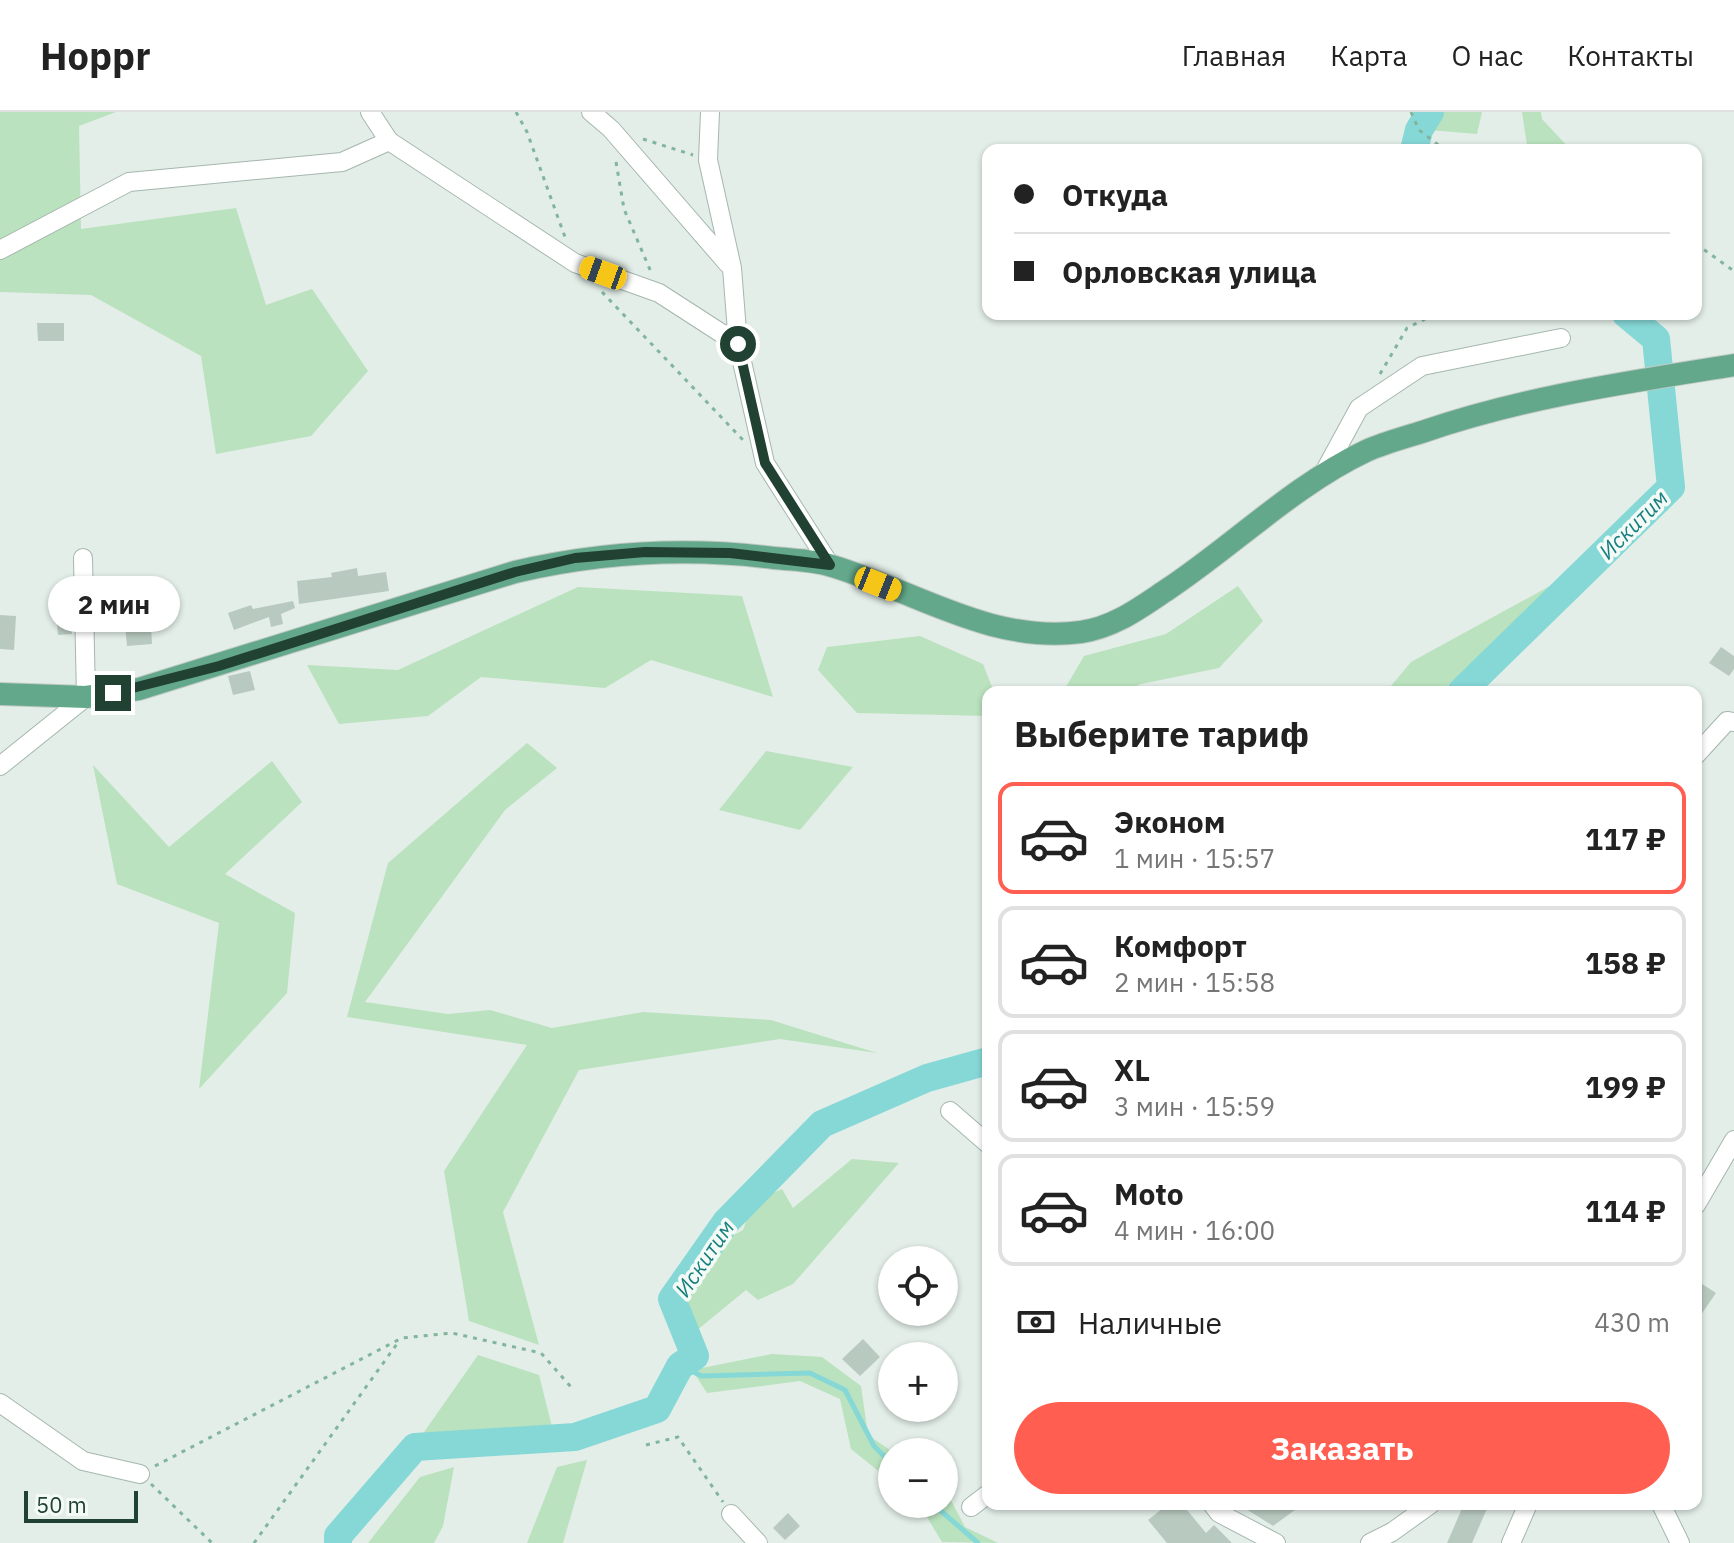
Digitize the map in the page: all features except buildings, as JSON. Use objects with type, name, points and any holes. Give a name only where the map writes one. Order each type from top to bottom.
[{"type":"main road","points":[[0,694],[86,697],[139,689],[515,572],[575,558],[645,552],[730,553],[830,565],[950,613],[994,626],[1044,634],[1084,632],[1122,620],[1198,569],[1322,476],[1367,451],[1455,420],[1562,394],[1733,365]]},
{"type":"street","points":[[370,112],[389,141],[575,263],[659,293],[738,344]]},
{"type":"street","points":[[591,112],[611,129],[732,268]]},
{"type":"street","points":[[710,112],[708,160],[732,268],[738,344],[765,463],[830,565]]},
{"type":"street","points":[[0,250],[129,182],[342,162],[389,141]]},
{"type":"street","points":[[1322,476],[1359,408],[1422,366],[1561,338]]},
{"type":"street","points":[[2,762],[86,697],[83,558]]},
{"type":"street","points":[[1702,749],[1730,721]]},
{"type":"street","points":[[950,1111],[982,1139]]},
{"type":"street","points":[[1702,1195],[1734,1140]]},
{"type":"street","points":[[0,1403],[83,1461],[140,1474]]},
{"type":"street","points":[[971,1507],[982,1499]]},
{"type":"street","points":[[1217,1510],[1276,1543]]},
{"type":"street","points":[[1370,1543],[1423,1510]]},
{"type":"street","points":[[1511,1543],[1525,1510]]},
{"type":"street","points":[[1664,1510],[1680,1543]]},
{"type":"street","points":[[731,1514],[758,1543]]},
{"type":"path","points":[[1411,112],[1419,130],[1437,144]]},
{"type":"path","points":[[611,129],[624,209],[659,293]]},
{"type":"path","points":[[639,137],[708,160]]},
{"type":"path","points":[[1702,248],[1734,271]]},
{"type":"path","points":[[1375,382],[1407,328],[1423,320]]},
{"type":"path","points":[[212,1543],[140,1474],[402,1338],[452,1333],[541,1353],[571,1387]]},
{"type":"path","points":[[254,1543],[402,1338]]},
{"type":"path","points":[[646,1445],[678,1437],[731,1514]]},
{"type":"green space","points":[[0,112],[116,112],[79,126],[81,229],[236,208],[266,305],[312,289],[368,371],[311,436],[216,454],[201,356],[91,295],[0,292]]},
{"type":"green space","points":[[1443,112],[1482,112],[1477,134],[1429,130]]},
{"type":"green space","points":[[1522,112],[1541,112],[1542,119],[1565,144],[1527,144]]},
{"type":"green space","points":[[1559,581],[1447,686],[1391,686],[1411,662]]},
{"type":"green space","points":[[1238,586],[1263,621],[1219,668],[1136,686],[1066,686],[1084,656],[1166,634]]},
{"type":"green space","points":[[578,587],[742,596],[773,697],[651,660],[605,688],[481,677],[428,716],[339,724],[307,665],[398,670]]},
{"type":"green space","points":[[920,636],[983,664],[992,686],[982,686],[982,716],[857,713],[818,670],[827,647]]},
{"type":"green space","points":[[527,743],[557,768],[505,810],[365,1002],[448,1014],[490,1010],[552,1028],[643,1012],[771,1020],[877,1053],[780,1039],[579,1070],[503,1212],[539,1345],[469,1321],[444,1171],[527,1045],[347,1017],[388,863]]},
{"type":"green space","points":[[766,751],[853,767],[800,830],[719,810]]},
{"type":"green space","points":[[272,761],[302,802],[225,874],[295,913],[287,993],[199,1089],[219,923],[117,884],[93,765],[169,847]]},
{"type":"green space","points":[[852,1159],[899,1163],[793,1284],[758,1300],[746,1290],[696,1331],[684,1298],[718,1244],[743,1230],[753,1202],[782,1189],[793,1208]]},
{"type":"green space","points":[[772,1354],[822,1357],[861,1386],[868,1435],[878,1442],[878,1471],[851,1449],[840,1399],[800,1381],[707,1393],[692,1370]]},
{"type":"green space","points":[[478,1355],[539,1375],[553,1431],[422,1435]]},
{"type":"green space","points":[[587,1460],[563,1543],[527,1543],[557,1467]]},
{"type":"green space","points":[[454,1467],[443,1526],[434,1543],[368,1543],[420,1477]]},
{"type":"green space","points":[[958,1514],[965,1527],[998,1543],[942,1542],[927,1518],[958,1518]]},
{"type":"waterway","name":"Искитим","points":[[1416,144],[1419,130],[1430,112]]},
{"type":"waterway","name":"Искитим","points":[[1467,686],[1671,487],[1656,339],[1633,320]]},
{"type":"waterway","name":"Искитим","points":[[338,1543],[338,1536],[415,1447],[575,1437],[657,1409],[680,1366],[695,1356],[672,1299],[726,1222],[822,1124],[927,1078],[982,1063]]},
{"type":"waterway","points":[[680,1366],[702,1376],[810,1373],[845,1390],[878,1450]]},
{"type":"waterway","points":[[949,1518],[978,1543]]},
{"type":"route","points":[[113,693],[139,689],[219,666],[515,572],[575,558],[645,552],[730,553],[830,565],[765,463],[738,344]]}]
